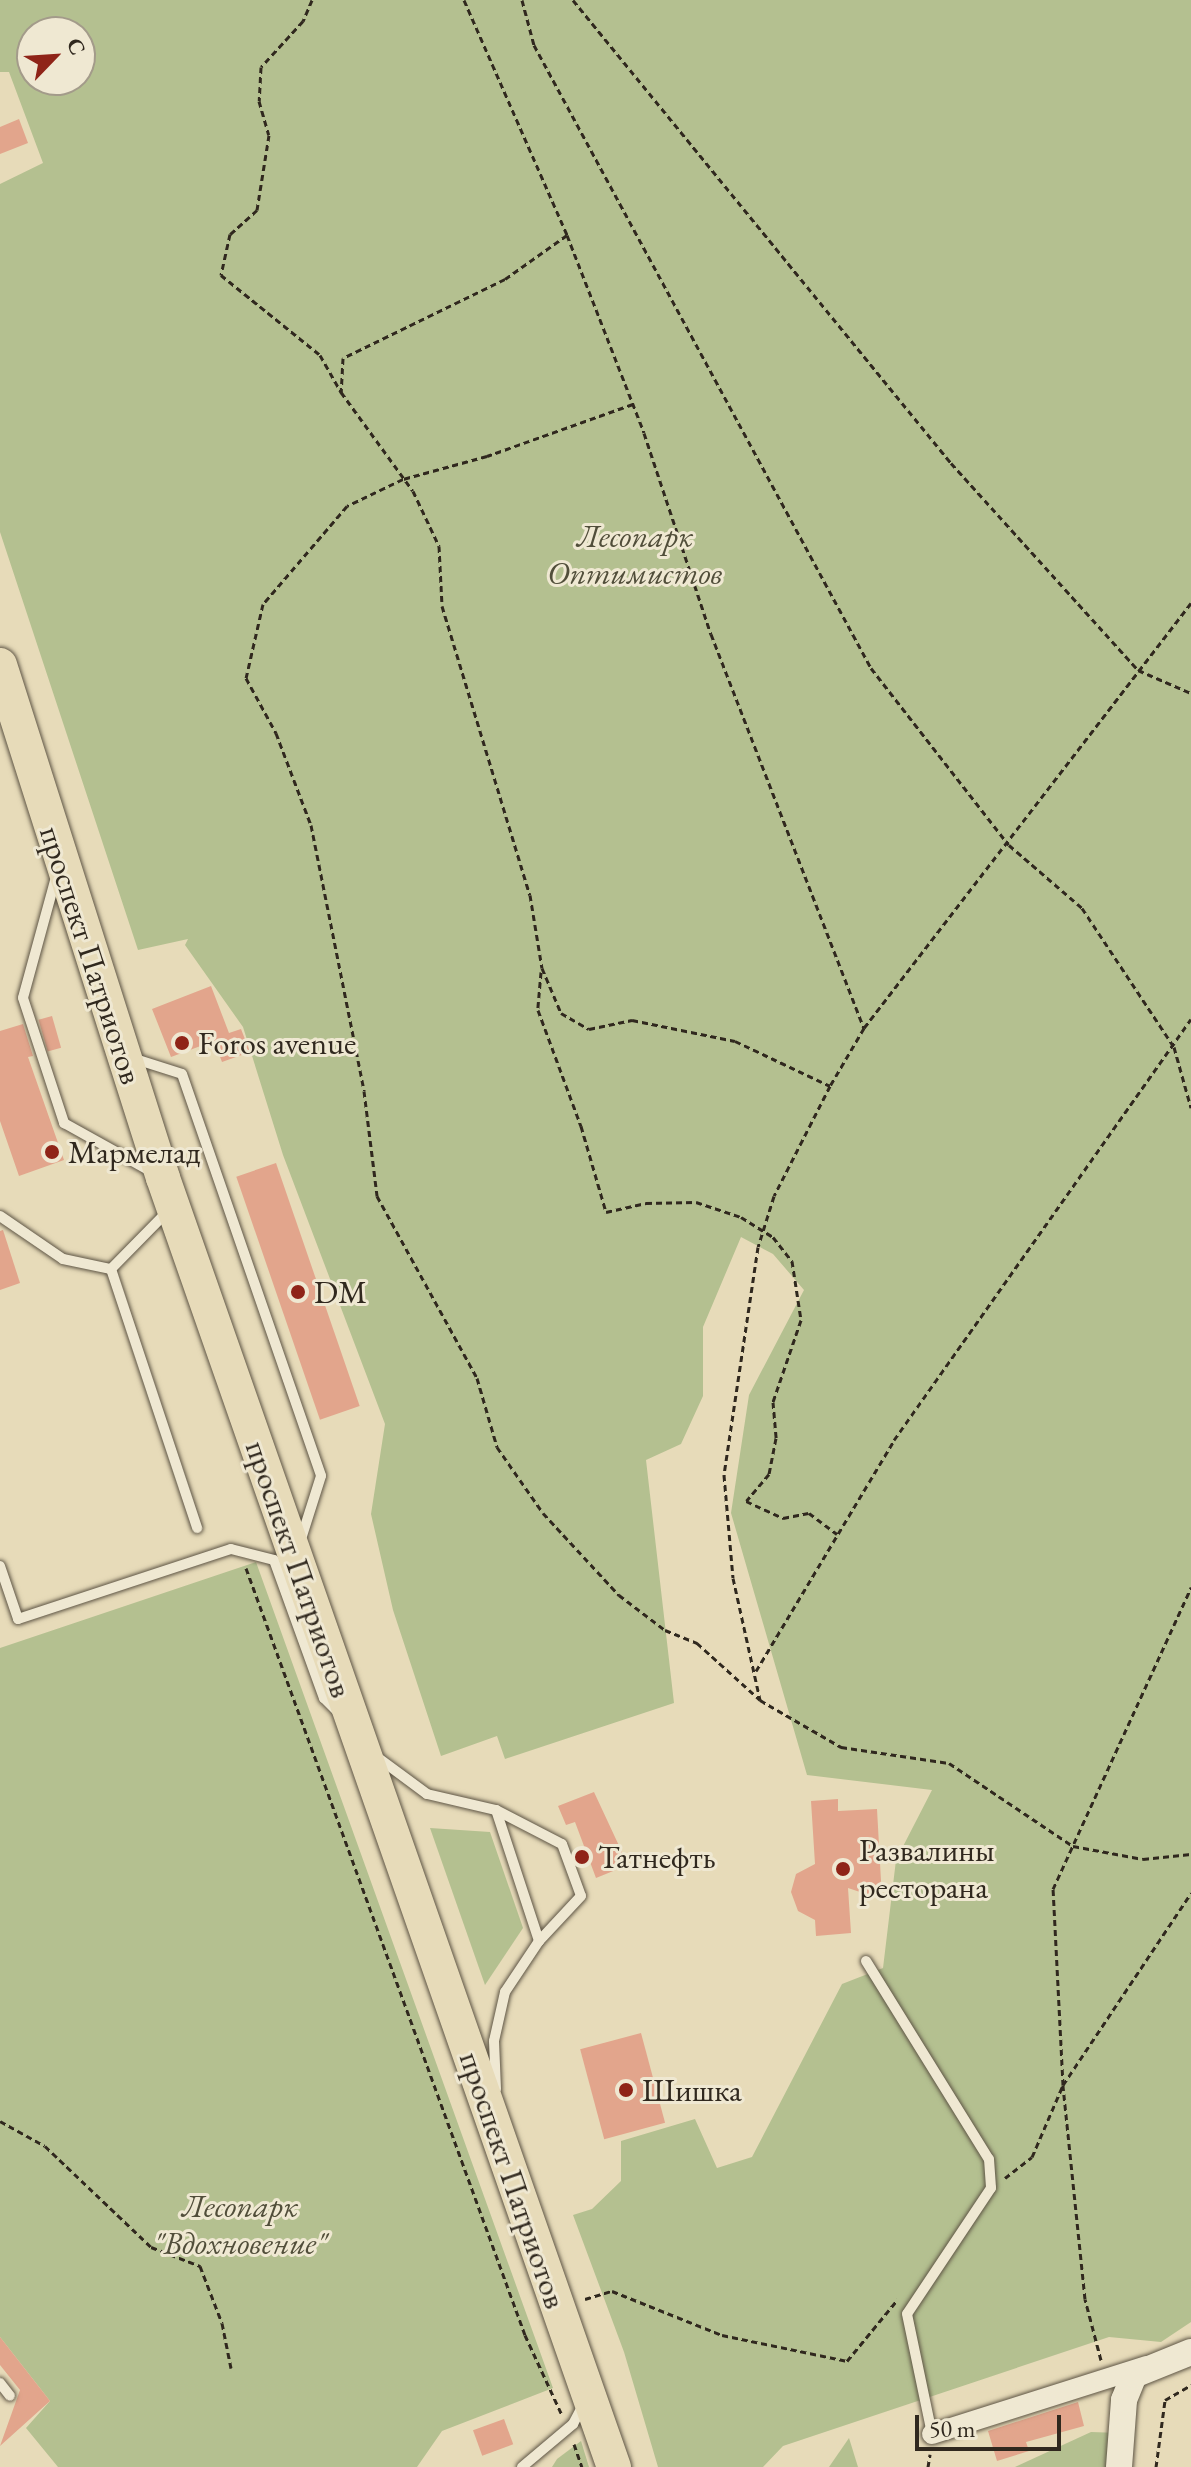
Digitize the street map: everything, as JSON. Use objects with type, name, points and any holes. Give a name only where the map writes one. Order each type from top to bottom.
[{"type":"highway","name":"проспект Патриотов","points":[[0,665],[168,1192],[614,2467]]},
{"type":"street","points":[[932,2434],[1191,2352]]},
{"type":"street","points":[[1119,2467],[1124,2400],[1134,2375],[1147,2366]]},
{"type":"lane","points":[[61,859],[23,998],[64,1123],[168,1192],[111,1269]]},
{"type":"lane","points":[[123,1055],[182,1074],[321,1476],[294,1558]]},
{"type":"lane","points":[[0,1216],[63,1259],[111,1269]]},
{"type":"lane","points":[[111,1269],[197,1528]]},
{"type":"lane","points":[[0,1566],[18,1619],[237,1550],[274,1560],[324,1698],[358,1736],[427,1794],[496,1810],[562,1844],[581,1896],[539,1941],[505,1992],[494,2041],[498,2139]]},
{"type":"lane","points":[[496,1810],[539,1941]]},
{"type":"lane","points":[[866,1961],[989,2159],[991,2188],[907,2314],[932,2434]]},
{"type":"lane","points":[[1106,2379],[1124,2400]]},
{"type":"lane","points":[[0,2383],[10,2396]]},
{"type":"lane","points":[[522,2467],[568,2428],[588,2394]]},
{"type":"path","points":[[312,0],[303,21],[261,67],[259,101],[269,135],[257,210],[230,234],[221,275],[320,355],[341,392],[403,479],[439,546],[442,606],[530,895],[542,968],[561,1013],[589,1029],[632,1020],[735,1041],[830,1086]]},
{"type":"path","points":[[464,0],[567,235],[633,404],[711,634],[864,1028]]},
{"type":"path","points":[[522,0],[534,45],[871,668],[1009,845],[1082,908],[1174,1047],[1191,1108]]},
{"type":"path","points":[[573,0],[951,463],[1138,670],[1191,693]]},
{"type":"path","points":[[341,392],[343,358],[505,279],[567,235]]},
{"type":"path","points":[[633,404],[487,456],[403,479],[347,506],[263,604],[246,678],[276,733],[311,825],[364,1091],[377,1196],[477,1378],[497,1447],[543,1513],[619,1595],[665,1630],[697,1643],[760,1700],[841,1747],[949,1763],[1073,1846],[1143,1859],[1191,1854]]},
{"type":"path","points":[[760,1700],[733,1578],[724,1475],[763,1231],[774,1196],[830,1086],[864,1028],[1009,845],[1191,603]]},
{"type":"path","points":[[542,968],[538,1010],[581,1126],[606,1212],[646,1203],[696,1202],[763,1231],[792,1261],[801,1320],[773,1402],[776,1438],[769,1474],[746,1501],[783,1518],[809,1513],[837,1534]]},
{"type":"path","points":[[755,1672],[894,1440],[1191,1019]]},
{"type":"path","points":[[237,1550],[525,2335],[568,2428],[582,2467]]},
{"type":"path","points":[[1106,2379],[1085,2299],[1063,2085],[1053,1889],[1191,1587]]},
{"type":"path","points":[[991,2188],[1032,2157],[1063,2085],[1191,1893]]},
{"type":"path","points":[[0,2121],[45,2146],[151,2247],[200,2266],[222,2323],[231,2368]]},
{"type":"path","points":[[558,2307],[612,2291],[722,2335],[847,2361],[894,2299],[917,2299]]},
{"type":"path","points":[[1156,2467],[1165,2400],[1191,2385]]},
{"type":"green space","name":"Лесопарк Оптимистов","points":[[0,0],[1191,0],[1191,2322],[1161,2342],[1109,2337],[783,2446],[763,2467],[658,2467],[624,2352],[573,2215],[592,2209],[621,2181],[621,2141],[695,2119],[717,2168],[752,2157],[842,1984],[883,1968],[896,1860],[932,1790],[807,1775],[731,1513],[749,1395],[804,1290],[773,1254],[741,1237],[703,1327],[703,1396],[681,1444],[646,1460],[674,1703],[505,1759],[497,1736],[441,1756],[393,1610],[371,1514],[385,1424],[283,1155],[243,1027],[185,945],[188,939],[138,950],[0,532],[0,184],[43,163],[18,96],[96,96],[96,16],[16,16],[16,91],[9,72],[0,72]]},
{"type":"green space","name":"Лесопарк \"Вдохновение\"","points":[[256,1562],[553,2388],[442,2431],[417,2467],[58,2467],[26,2428],[50,2401],[0,2337],[0,1648]]},
{"type":"green space","points":[[430,1828],[490,1832],[523,1928],[485,1985]]},
{"type":"green space","points":[[1091,2432],[1120,2433],[1117,2467],[1015,2467]]},
{"type":"green space","points":[[849,2438],[858,2467],[829,2467]]},
{"type":"green space","points":[[581,2441],[589,2467],[552,2467],[557,2459]]},
{"type":"building","points":[[19,119],[28,143],[0,154],[0,127]]},
{"type":"building","points":[[211,986],[229,1033],[241,1029],[250,1052],[222,1062],[214,1041],[171,1057],[152,1009]]},
{"type":"building","points":[[52,1016],[61,1048],[48,1052],[39,1020]]},
{"type":"building","points":[[23,1024],[33,1056],[28,1057],[64,1160],[19,1176],[0,1121],[0,1031]]},
{"type":"building","name":"DM","points":[[276,1163],[360,1406],[320,1420],[236,1177]]},
{"type":"building","points":[[3,1230],[20,1283],[0,1290],[0,1231]]},
{"type":"building","points":[[594,1792],[628,1865],[596,1878],[575,1822],[566,1825],[558,1806]]},
{"type":"building","name":"Развалины ресторана","points":[[838,1799],[838,1811],[877,1809],[881,1881],[875,1897],[848,1888],[851,1933],[816,1936],[815,1920],[798,1911],[791,1892],[796,1874],[815,1864],[811,1801]]},
{"type":"building","points":[[641,2033],[665,2123],[604,2139],[580,2049]]},
{"type":"building","points":[[0,2337],[50,2401],[0,2446],[20,2390],[0,2365]]},
{"type":"building","points":[[1078,2402],[1084,2426],[1026,2442],[1029,2451],[997,2461],[988,2431]]},
{"type":"building","points":[[504,2419],[513,2444],[482,2456],[473,2430]]},
{"type":"place","name":"Foros avenue","points":[[182,1043]]},
{"type":"place","name":"Мармелад","points":[[52,1152]]},
{"type":"place","name":"DM","points":[[298,1292]]},
{"type":"place","name":"Татнефть","points":[[582,1857]]},
{"type":"place","name":"Развалины ресторана","points":[[843,1869]]},
{"type":"place","name":"Шишка","points":[[626,2090]]}]
